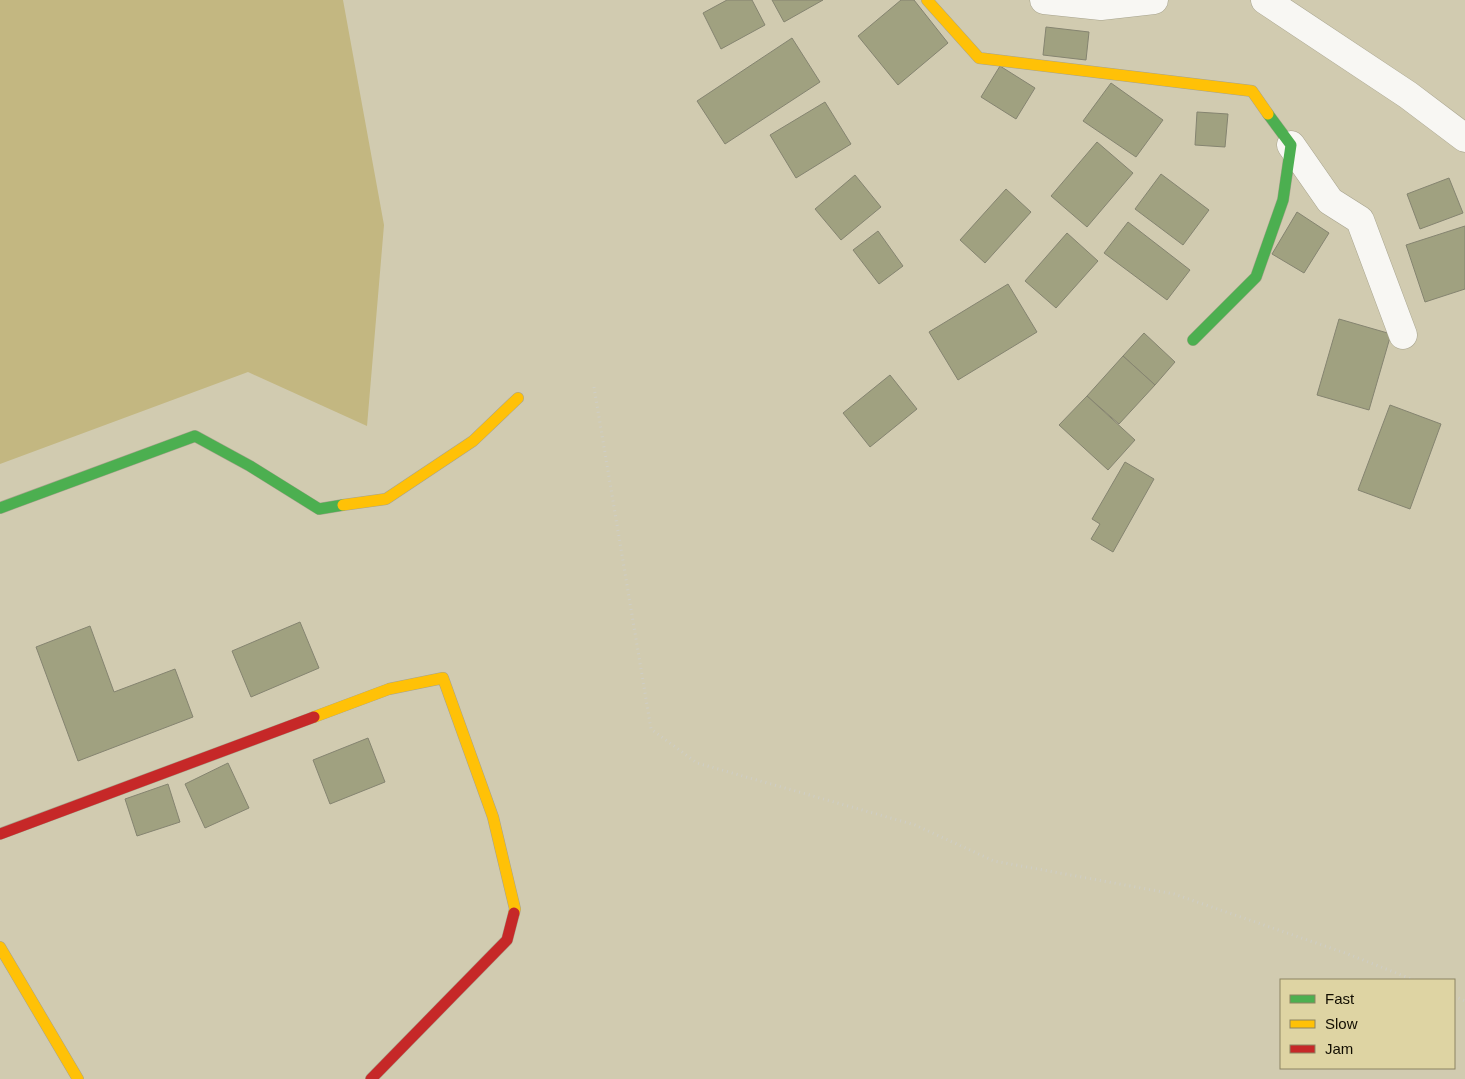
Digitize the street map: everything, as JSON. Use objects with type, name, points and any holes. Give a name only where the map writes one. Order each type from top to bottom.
[{"type":"street","points":[[927,0],[979,58],[1252,91],[1330,201],[1360,220],[1403,334]]},
{"type":"street","points":[[1044,0],[1101,6],[1154,0]]},
{"type":"street","points":[[1266,0],[1408,95],[1465,138]]},
{"type":"street","points":[[1192,340],[1256,277],[1283,200],[1291,145]]},
{"type":"street","points":[[0,508],[195,436],[250,466],[319,509],[386,499],[473,441],[518,398]]},
{"type":"street","points":[[0,834],[390,689],[443,678],[493,818],[514,909],[507,940],[371,1079]]},
{"type":"street","points":[[0,947],[78,1079]]},
{"type":"path","points":[[594,387],[651,729],[697,763],[915,825],[994,861],[1174,894],[1348,954],[1411,979]]},
{"type":"shaded area","points":[[0,0],[343,0],[384,225],[367,426],[248,372],[0,464]]},
{"type":"building","points":[[727,0],[752,0],[765,25],[721,49],[703,13]]},
{"type":"building","points":[[772,0],[823,0],[784,22]]},
{"type":"building","points":[[901,0],[914,0],[948,43],[898,85],[858,36]]},
{"type":"building","points":[[1046,27],[1089,32],[1086,60],[1043,55]]},
{"type":"building","points":[[792,38],[820,82],[725,144],[697,101]]},
{"type":"building","points":[[1000,66],[1035,88],[1016,119],[981,97]]},
{"type":"building","points":[[1111,83],[1163,120],[1136,157],[1083,121]]},
{"type":"building","points":[[825,102],[851,144],[796,178],[770,135]]},
{"type":"building","points":[[1197,112],[1228,114],[1225,147],[1195,145]]},
{"type":"building","points":[[1097,142],[1133,173],[1087,227],[1051,196]]},
{"type":"building","points":[[1161,174],[1209,210],[1183,245],[1135,209]]},
{"type":"building","points":[[855,175],[881,207],[841,240],[815,209]]},
{"type":"building","points":[[1449,178],[1463,213],[1420,229],[1407,194]]},
{"type":"building","points":[[1006,189],[1031,212],[985,263],[960,240]]},
{"type":"building","points":[[1297,212],[1329,233],[1304,273],[1272,254]]},
{"type":"building","points":[[1128,222],[1190,270],[1167,300],[1104,253]]},
{"type":"building","points":[[1465,226],[1465,289],[1425,302],[1406,245]]},
{"type":"building","points":[[878,231],[903,266],[879,284],[853,250]]},
{"type":"building","points":[[1067,233],[1098,261],[1056,308],[1025,281]]},
{"type":"building","points":[[1008,284],[1037,332],[958,380],[929,332]]},
{"type":"building","points":[[1339,319],[1391,334],[1369,410],[1317,395]]},
{"type":"building","points":[[1144,333],[1175,362],[1155,385],[1123,356]]},
{"type":"building","points":[[1123,356],[1155,385],[1119,424],[1087,396]]},
{"type":"building","points":[[890,375],[917,409],[870,447],[843,413]]},
{"type":"building","points":[[1087,396],[1135,440],[1108,470],[1059,425]]},
{"type":"building","points":[[1390,405],[1441,424],[1410,509],[1358,490]]},
{"type":"building","points":[[1125,462],[1154,479],[1113,552],[1091,539],[1100,524],[1092,519]]},
{"type":"building","points":[[300,622],[319,668],[251,697],[232,651]]},
{"type":"building","points":[[90,626],[114,692],[175,669],[193,717],[78,761],[36,647]]},
{"type":"building","points":[[368,738],[385,782],[330,804],[313,760]]},
{"type":"building","points":[[228,763],[249,808],[205,828],[185,784]]},
{"type":"building","points":[[168,784],[180,822],[137,836],[125,799]]},
{"type":"traffic: fast","points":[[1193,340],[1256,277],[1283,200],[1291,145],[1268,114]]},
{"type":"traffic: fast","points":[[0,508],[195,436],[250,466],[319,509],[343,505]]},
{"type":"traffic: slow","points":[[927,0],[979,58],[1252,91],[1268,114]]},
{"type":"traffic: slow","points":[[343,505],[386,499],[473,441],[518,398]]},
{"type":"traffic: slow","points":[[314,717],[389,689],[443,678],[493,817],[515,909],[514,913]]},
{"type":"traffic: slow","points":[[0,947],[78,1079]]},
{"type":"traffic: jam","points":[[0,834],[314,717]]},
{"type":"traffic: jam","points":[[371,1079],[507,940],[514,913]]}]
